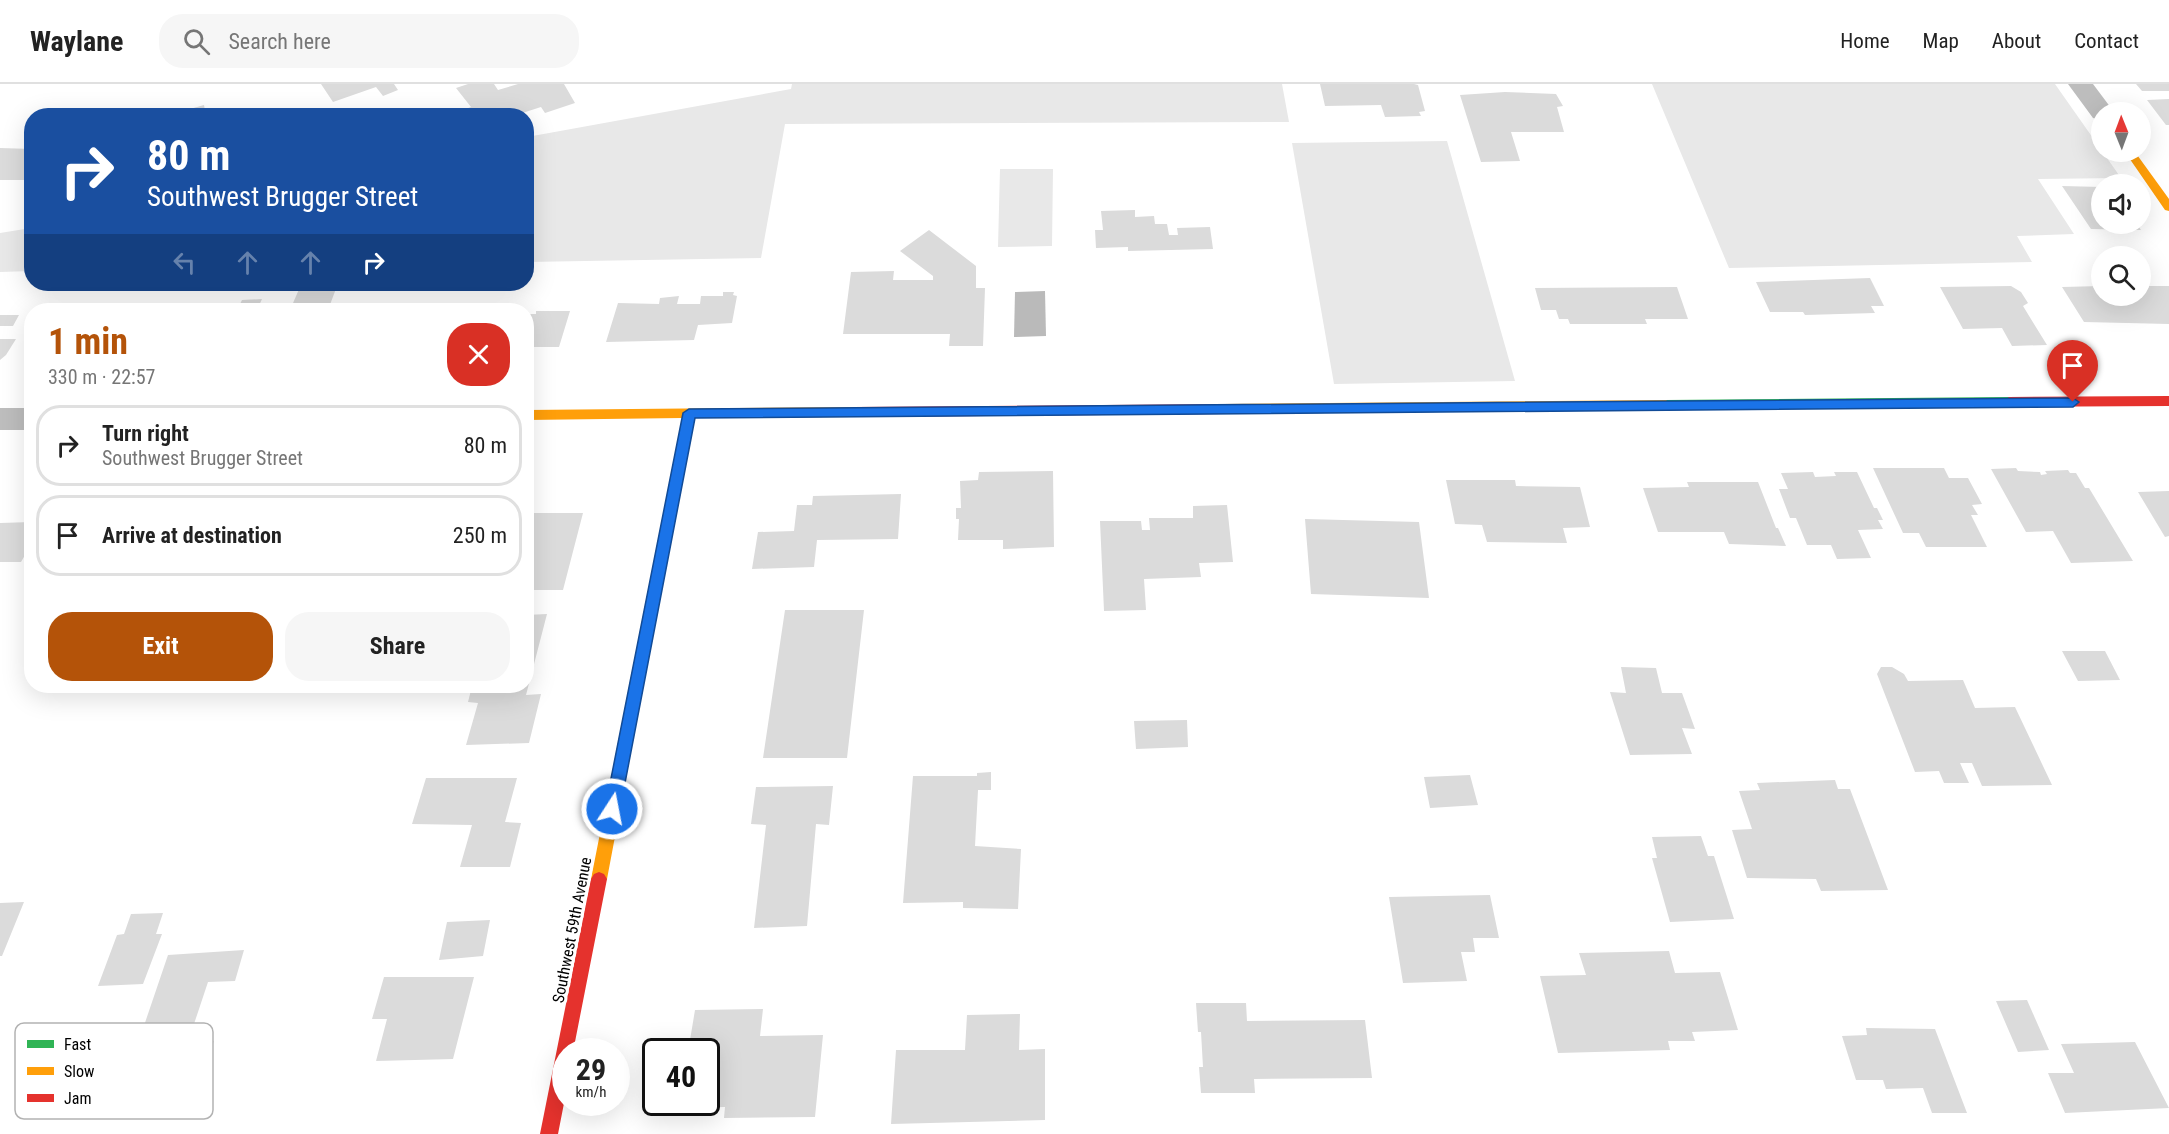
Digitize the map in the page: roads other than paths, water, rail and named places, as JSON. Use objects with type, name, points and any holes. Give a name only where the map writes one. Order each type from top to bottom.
[{"type":"street","points":[[2080,84],[2094,102]]},
{"type":"street","points":[[2137,162],[2169,207]]},
{"type":"street","points":[[534,415],[2169,401]]},
{"type":"street","name":"Southwest 59th Avenue","points":[[549,1134],[689,413]]},
{"type":"street","points":[[0,420],[24,419]]}]
